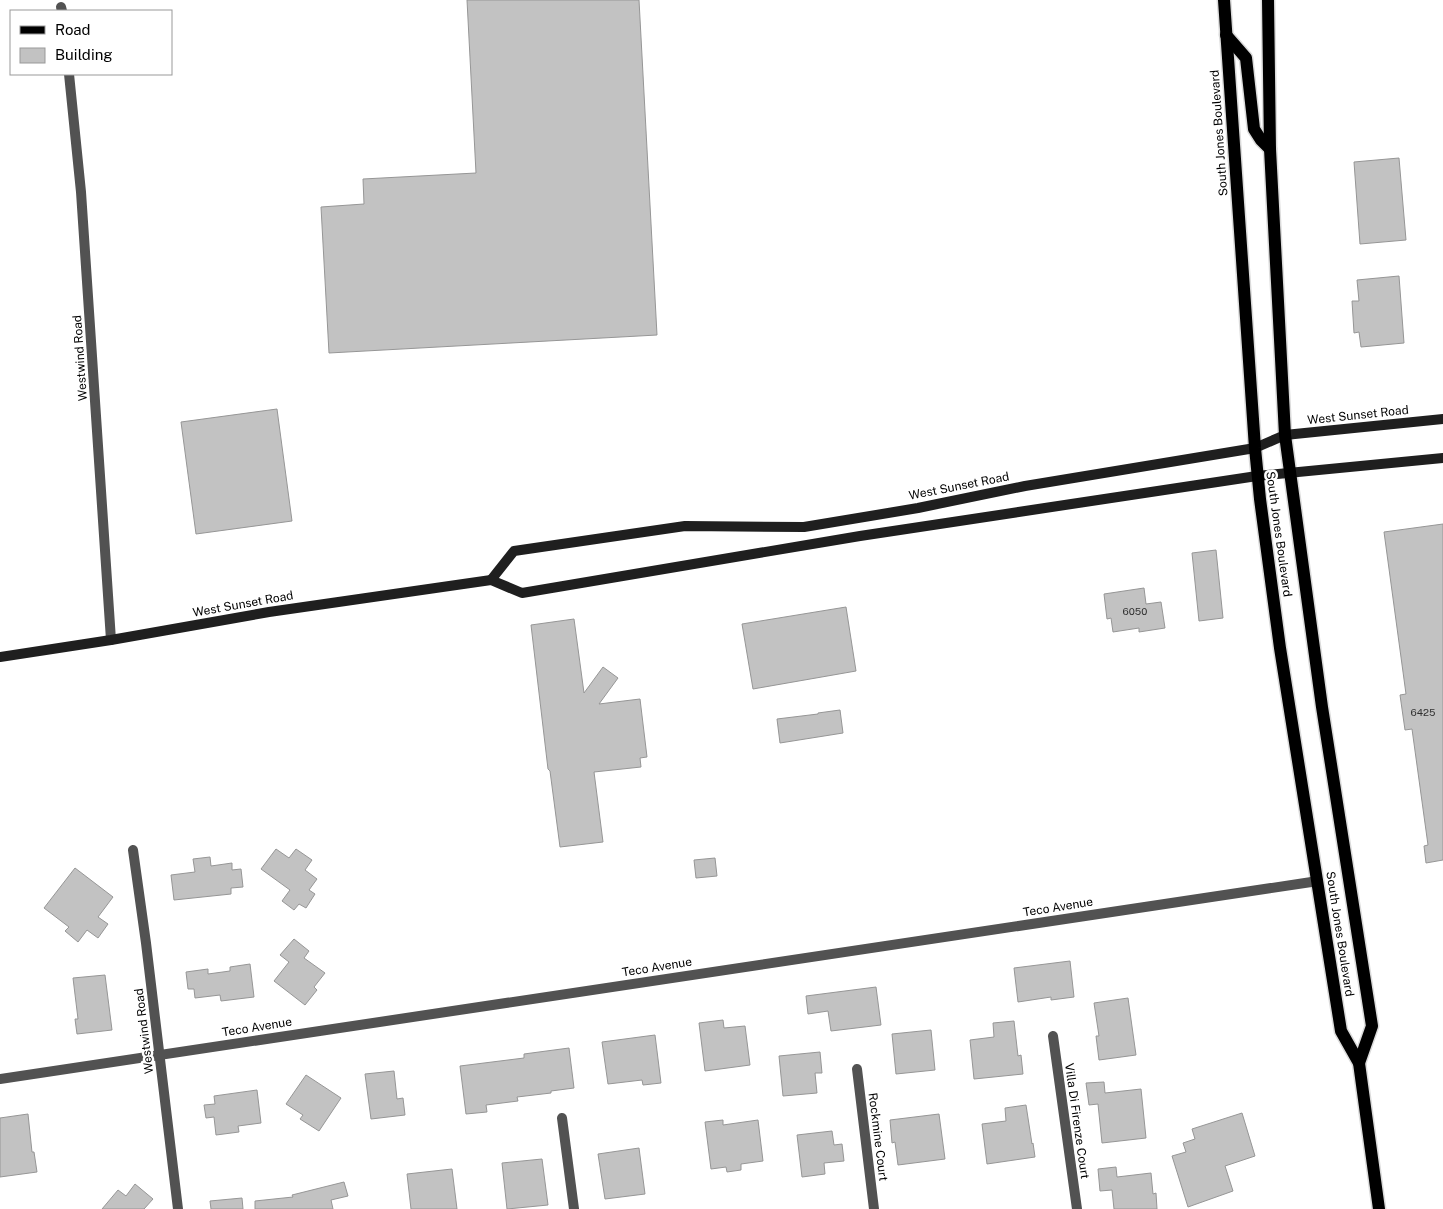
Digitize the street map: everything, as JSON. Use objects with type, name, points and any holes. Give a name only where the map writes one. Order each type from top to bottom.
[{"type":"main road","name":"South Jones Boulevard","points":[[1224,0],[1257,476],[1280,648],[1341,1032],[1359,1063],[1379,1209]]},
{"type":"main road","name":"South Jones Boulevard","points":[[1268,0],[1270,149],[1285,435],[1322,707],[1372,1026],[1359,1063]]},
{"type":"main road","points":[[1226,35],[1246,58],[1254,129],[1270,149]]},
{"type":"main road","name":"West Sunset Road","points":[[0,657],[111,640],[269,612],[491,580],[514,551],[686,526],[804,527],[918,508],[1025,486],[1255,448],[1285,435],[1443,419]]},
{"type":"main road","points":[[491,580],[522,593],[860,536],[1257,476],[1443,458]]},
{"type":"street","name":"Westwind Road","points":[[69,75],[81,192],[111,640]]},
{"type":"street","name":"Westwind Road","points":[[133,850],[178,1209]]},
{"type":"street","name":"Teco Avenue","points":[[0,1079],[1318,881]]},
{"type":"street","name":"Villa Di Firenze Court","points":[[1053,1036],[1077,1209]]},
{"type":"street","name":"Rockmine Court","points":[[857,1069],[874,1209]]},
{"type":"street","points":[[562,1118],[574,1209]]},
{"type":"building","points":[[467,0],[639,0],[657,335],[329,353],[321,207],[364,204],[363,179],[476,173]]},
{"type":"building","points":[[1399,158],[1406,240],[1360,244],[1354,162]]},
{"type":"building","points":[[1399,276],[1404,343],[1361,347],[1359,332],[1354,333],[1352,301],[1359,301],[1357,280]]},
{"type":"building","points":[[277,409],[292,521],[196,534],[181,422]]},
{"type":"building","points":[[1443,524],[1443,860],[1426,863],[1424,846],[1428,845],[1412,729],[1405,730],[1400,695],[1406,694],[1384,532]]},
{"type":"building","points":[[1216,550],[1223,618],[1199,621],[1192,553]]},
{"type":"building","points":[[1144,588],[1146,604],[1161,602],[1165,628],[1139,632],[1139,628],[1113,632],[1111,618],[1107,619],[1104,594]]},
{"type":"building","points":[[846,607],[856,671],[753,689],[742,624]]},
{"type":"building","points":[[574,619],[584,693],[603,667],[618,678],[599,704],[640,699],[647,757],[640,758],[641,767],[594,772],[603,842],[560,847],[550,771],[548,769],[531,625]]},
{"type":"building","points":[[840,710],[843,733],[780,743],[777,719]]},
{"type":"building","points":[[276,849],[289,858],[296,849],[312,860],[305,870],[317,879],[309,890],[315,894],[306,908],[299,904],[294,910],[282,901],[290,890],[261,869]]},
{"type":"building","points":[[210,857],[211,866],[232,863],[232,870],[241,869],[243,887],[231,888],[231,894],[174,900],[171,875],[195,872],[193,859]]},
{"type":"building","points":[[715,858],[717,876],[696,878],[694,860]]},
{"type":"building","points":[[75,868],[113,897],[98,917],[108,924],[98,938],[87,930],[78,942],[65,931],[69,927],[44,908]]},
{"type":"building","points":[[294,939],[309,951],[304,958],[325,973],[314,987],[317,990],[305,1005],[274,981],[289,962],[280,955]]},
{"type":"building","points":[[1070,961],[1074,997],[1051,1000],[1051,997],[1018,1002],[1014,968]]},
{"type":"building","points":[[250,964],[254,997],[221,1001],[220,995],[195,998],[194,989],[188,989],[186,972],[208,969],[208,974],[230,971],[230,967]]},
{"type":"building","points":[[105,975],[112,1030],[77,1034],[75,1019],[78,1019],[73,978]]},
{"type":"building","points":[[876,987],[881,1025],[831,1031],[828,1011],[808,1014],[806,996]]},
{"type":"building","points":[[1128,998],[1136,1055],[1099,1060],[1096,1036],[1099,1036],[1094,1003]]},
{"type":"building","points":[[723,1020],[724,1028],[745,1026],[750,1065],[705,1071],[699,1023]]},
{"type":"building","points":[[1014,1021],[1018,1056],[1021,1055],[1023,1074],[974,1079],[970,1040],[994,1037],[993,1023]]},
{"type":"building","points":[[931,1030],[935,1070],[896,1074],[892,1034]]},
{"type":"building","points":[[655,1035],[661,1083],[643,1085],[642,1080],[608,1084],[602,1042]]},
{"type":"building","points":[[569,1048],[574,1088],[517,1097],[518,1101],[486,1105],[487,1112],[466,1114],[460,1066],[524,1058],[524,1054]]},
{"type":"building","points":[[820,1052],[822,1073],[815,1073],[817,1093],[783,1096],[779,1056]]},
{"type":"building","points":[[394,1071],[397,1099],[403,1098],[405,1115],[371,1119],[365,1074]]},
{"type":"building","points":[[306,1075],[341,1098],[319,1131],[300,1119],[303,1115],[286,1104]]},
{"type":"building","points":[[1104,1082],[1105,1093],[1141,1089],[1146,1138],[1102,1143],[1098,1104],[1089,1105],[1086,1083]]},
{"type":"building","points":[[257,1090],[261,1123],[238,1126],[239,1132],[216,1135],[214,1117],[206,1118],[204,1105],[215,1104],[214,1096]]},
{"type":"building","points":[[1026,1105],[1035,1157],[987,1164],[982,1124],[1006,1121],[1005,1108]]},
{"type":"building","points":[[1242,1113],[1255,1156],[1225,1166],[1233,1191],[1188,1207],[1172,1156],[1186,1152],[1183,1143],[1195,1139],[1192,1129]]},
{"type":"building","points":[[28,1114],[32,1152],[34,1152],[37,1172],[0,1177],[0,1118]]},
{"type":"building","points":[[939,1114],[945,1159],[898,1165],[895,1142],[892,1143],[890,1120]]},
{"type":"building","points":[[723,1120],[723,1125],[758,1120],[763,1161],[741,1164],[741,1170],[727,1172],[726,1167],[711,1169],[705,1122]]},
{"type":"building","points":[[832,1131],[834,1145],[842,1144],[844,1161],[824,1163],[825,1174],[802,1177],[797,1135]]},
{"type":"building","points":[[639,1148],[645,1194],[605,1199],[598,1154]]},
{"type":"building","points":[[542,1159],[548,1205],[507,1209],[502,1163]]},
{"type":"building","points":[[1116,1167],[1117,1177],[1151,1173],[1153,1194],[1156,1193],[1157,1209],[1114,1209],[1112,1190],[1100,1191],[1098,1169]]},
{"type":"building","points":[[452,1169],[457,1209],[411,1209],[407,1174]]},
{"type":"building","points":[[344,1182],[348,1196],[331,1200],[333,1209],[255,1209],[255,1201],[293,1197],[292,1195]]},
{"type":"building","points":[[135,1184],[153,1199],[144,1209],[102,1209],[118,1190],[126,1196]]},
{"type":"building","points":[[242,1198],[243,1209],[211,1209],[210,1201]]}]
